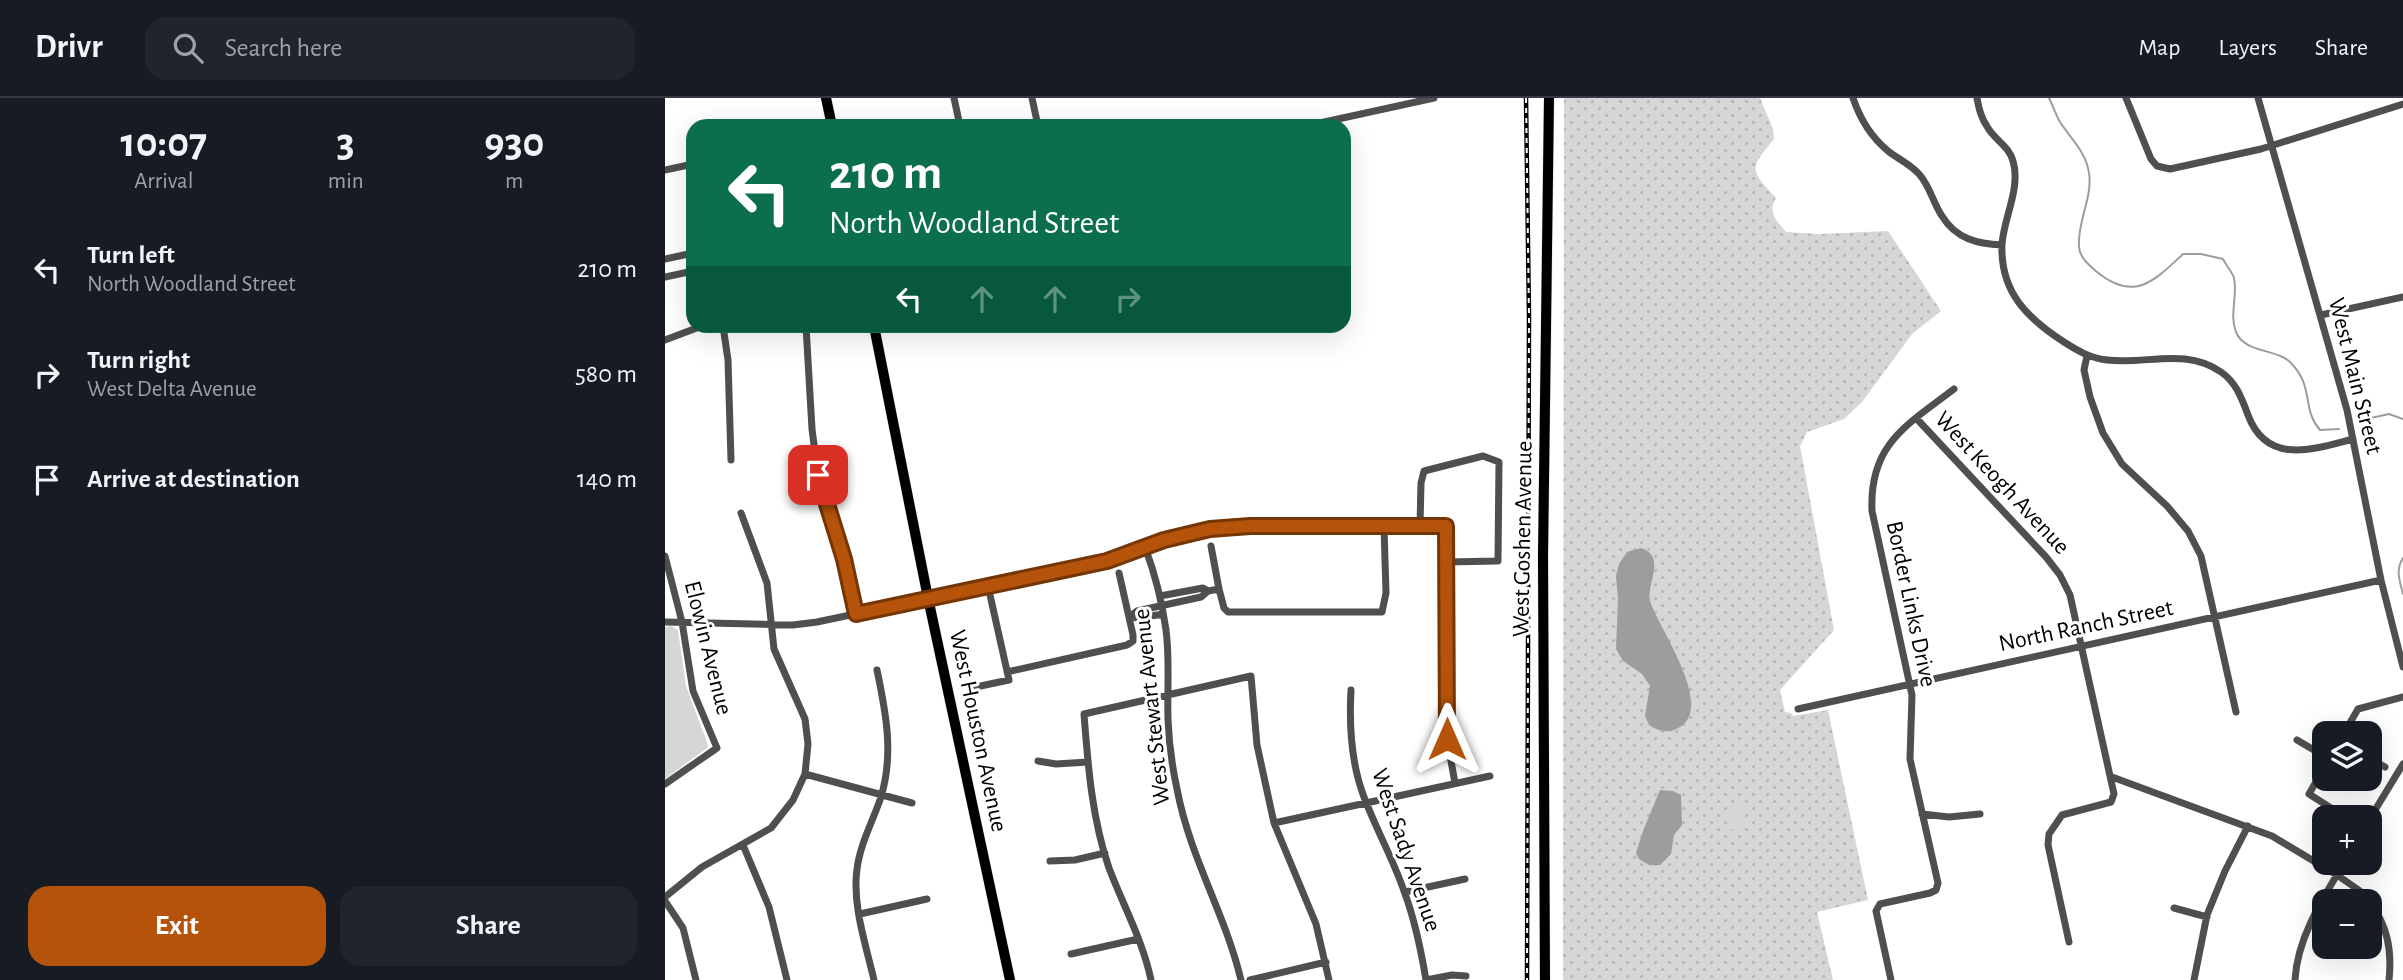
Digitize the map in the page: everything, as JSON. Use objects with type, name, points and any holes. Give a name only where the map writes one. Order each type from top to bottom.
[{"type":"main road","points":[[826,98],[830,119]]},
{"type":"main road","name":"West Goshen Avenue","points":[[1545,980],[1543,556],[1549,98]]},
{"type":"main road","name":"West Houston Avenue","points":[[875,333],[927,598],[1010,980]]},
{"type":"street","points":[[954,98],[958,119]]},
{"type":"street","points":[[1032,98],[1036,119]]},
{"type":"street","points":[[1338,119],[1434,98]]},
{"type":"street","points":[[1853,98],[1867,129],[1888,151],[1919,173],[1942,216],[1951,227],[1964,238],[1978,244],[2002,245]]},
{"type":"street","points":[[1977,98],[1980,114],[1988,130],[2006,146],[2013,160],[2014,189],[2002,245],[2008,280],[2017,302],[2036,323],[2087,356],[2125,361],[2187,358],[2222,372],[2241,394],[2252,426],[2264,439],[2289,451],[2307,450],[2353,439]]},
{"type":"street","points":[[2126,98],[2151,159],[2162,168],[2170,169],[2271,145],[2403,104]]},
{"type":"street","name":"West Main Street","points":[[2257,98],[2347,410],[2381,580],[2403,667]]},
{"type":"street","points":[[665,170],[686,166]]},
{"type":"street","points":[[665,259],[686,254]]},
{"type":"street","points":[[665,277],[686,272]]},
{"type":"street","points":[[2321,315],[2403,297]]},
{"type":"street","points":[[665,340],[686,332]]},
{"type":"street","points":[[724,333],[728,360],[731,460]]},
{"type":"street","points":[[806,333],[813,441],[818,475],[844,559],[856,614]]},
{"type":"street","points":[[2087,356],[2084,370],[2103,433],[2122,464],[2167,506],[2188,531],[2201,556],[2236,712]]},
{"type":"street","name":"Border Links Drive","points":[[1891,980],[1876,911],[1880,904],[1930,893],[1936,890],[1938,883],[1910,759],[1912,695],[1872,511],[1871,493],[1874,474],[1890,442],[1954,388]]},
{"type":"street","name":"West Keogh Avenue","points":[[1916,418],[2060,575],[2070,595],[2112,777]]},
{"type":"street","points":[[1420,526],[1421,483],[1424,471],[1483,456],[1499,462],[1498,561],[1446,562]]},
{"type":"street","points":[[696,980],[683,928],[665,899],[702,867],[771,828],[793,800],[805,774],[808,744],[805,719],[778,660],[770,625],[767,583],[741,513]]},
{"type":"street","points":[[665,622],[793,625],[1107,561],[1181,535],[1230,527],[1446,526],[1447,739],[1455,783]]},
{"type":"street","points":[[1211,546],[1219,589],[1224,608],[1228,612],[1382,612],[1386,593],[1384,527]]},
{"type":"street","name":"West Stewart Avenue","points":[[1145,547],[1162,610],[1167,647],[1171,750],[1180,806],[1201,872],[1233,946],[1241,980]]},
{"type":"street","name":"Elowin Avenue","points":[[665,556],[682,622],[693,691],[717,748],[665,784]]},
{"type":"street","points":[[1007,672],[1127,645],[1133,641],[1119,573]]},
{"type":"street","name":"North Ranch Street","points":[[1798,709],[2381,580]]},
{"type":"street","points":[[971,688],[1009,680],[988,586]]},
{"type":"street","points":[[1160,596],[1203,588],[1208,591]]},
{"type":"street","points":[[1129,617],[1137,611],[1144,613],[1162,610],[1219,589]]},
{"type":"street","points":[[874,980],[856,891],[857,868],[887,772],[889,747],[886,716],[877,670]]},
{"type":"street","points":[[1151,980],[1105,853],[1093,799],[1084,714],[1251,676],[1257,745],[1275,823],[1316,924],[1329,980]]},
{"type":"street","name":"West Sady Avenue","points":[[1351,690],[1352,741],[1356,770],[1367,804],[1405,892],[1426,980]]},
{"type":"street","points":[[2351,721],[2358,709],[2403,697]]},
{"type":"street","points":[[2297,740],[2312,748]]},
{"type":"street","points":[[1038,761],[1056,764],[1088,762]]},
{"type":"street","points":[[2378,805],[2403,764]]},
{"type":"street","points":[[805,774],[912,803]]},
{"type":"street","points":[[1275,823],[1490,776]]},
{"type":"street","points":[[2069,942],[2048,845],[2049,834],[2062,815],[2111,802],[2114,794],[2112,777],[2248,826],[2272,836],[2312,859]]},
{"type":"street","points":[[2312,789],[2309,794],[2326,805]]},
{"type":"street","points":[[1922,814],[1949,817],[1980,814]]},
{"type":"street","points":[[2194,980],[2207,917],[2225,871],[2248,826]]},
{"type":"street","points":[[743,845],[769,907],[787,980]]},
{"type":"street","points":[[1050,861],[1075,860],[1105,853]]},
{"type":"street","points":[[2295,980],[2305,937],[2336,875]]},
{"type":"street","points":[[2338,875],[2357,889]]},
{"type":"street","points":[[1405,892],[1465,878]]},
{"type":"street","points":[[860,914],[927,899]]},
{"type":"street","points":[[2174,908],[2207,917]]},
{"type":"street","points":[[2382,920],[2389,942],[2389,980]]},
{"type":"street","points":[[1071,954],[1138,939]]},
{"type":"street","points":[[1250,980],[1325,962]]},
{"type":"street","points":[[1426,980],[1451,975],[1465,976]]},
{"type":"shaded area","points":[[1564,98],[1760,98],[1773,129],[1774,139],[1757,163],[1757,174],[1776,198],[1773,212],[1786,232],[1819,234],[1888,231],[1941,311],[1912,334],[1862,402],[1844,419],[1807,432],[1800,446],[1834,630],[1780,690],[1785,712],[1793,716],[1828,710],[1868,900],[1817,912],[1833,980],[1563,980]]},
{"type":"shaded area","points":[[1641,548],[1653,558],[1650,601],[1689,688],[1691,706],[1687,721],[1671,731],[1649,725],[1645,716],[1650,686],[1642,674],[1623,661],[1616,649],[1616,576],[1619,564],[1627,552]]},
{"type":"shaded area","points":[[671,626],[678,630],[686,686],[708,745],[665,779],[665,627]]},
{"type":"shaded area","points":[[1660,790],[1681,795],[1682,825],[1674,835],[1671,854],[1660,865],[1649,865],[1639,859],[1636,853]]},
{"type":"shaded area","points":[[1738,803],[1741,804],[1746,826],[1728,831],[1726,814]]},
{"type":"waterway","points":[[2049,98],[2060,122],[2081,152],[2089,173],[2089,191],[2079,238],[2081,255],[2085,261],[2110,281],[2134,287],[2154,279],[2183,254],[2201,254],[2223,259],[2234,278],[2233,319],[2240,339],[2254,348],[2278,355],[2291,363],[2303,381],[2314,422],[2320,430],[2339,429]]},
{"type":"waterway","points":[[2362,420],[2389,414],[2403,419]]},
{"type":"waterway","points":[[2403,558],[2399,572],[2403,594]]},
{"type":"railway","points":[[1526,98],[1529,317],[1527,980]]},
{"type":"route","points":[[818,475],[844,559],[856,614],[1107,561],[1164,540],[1210,529],[1250,526],[1446,526],[1447,739]]}]
